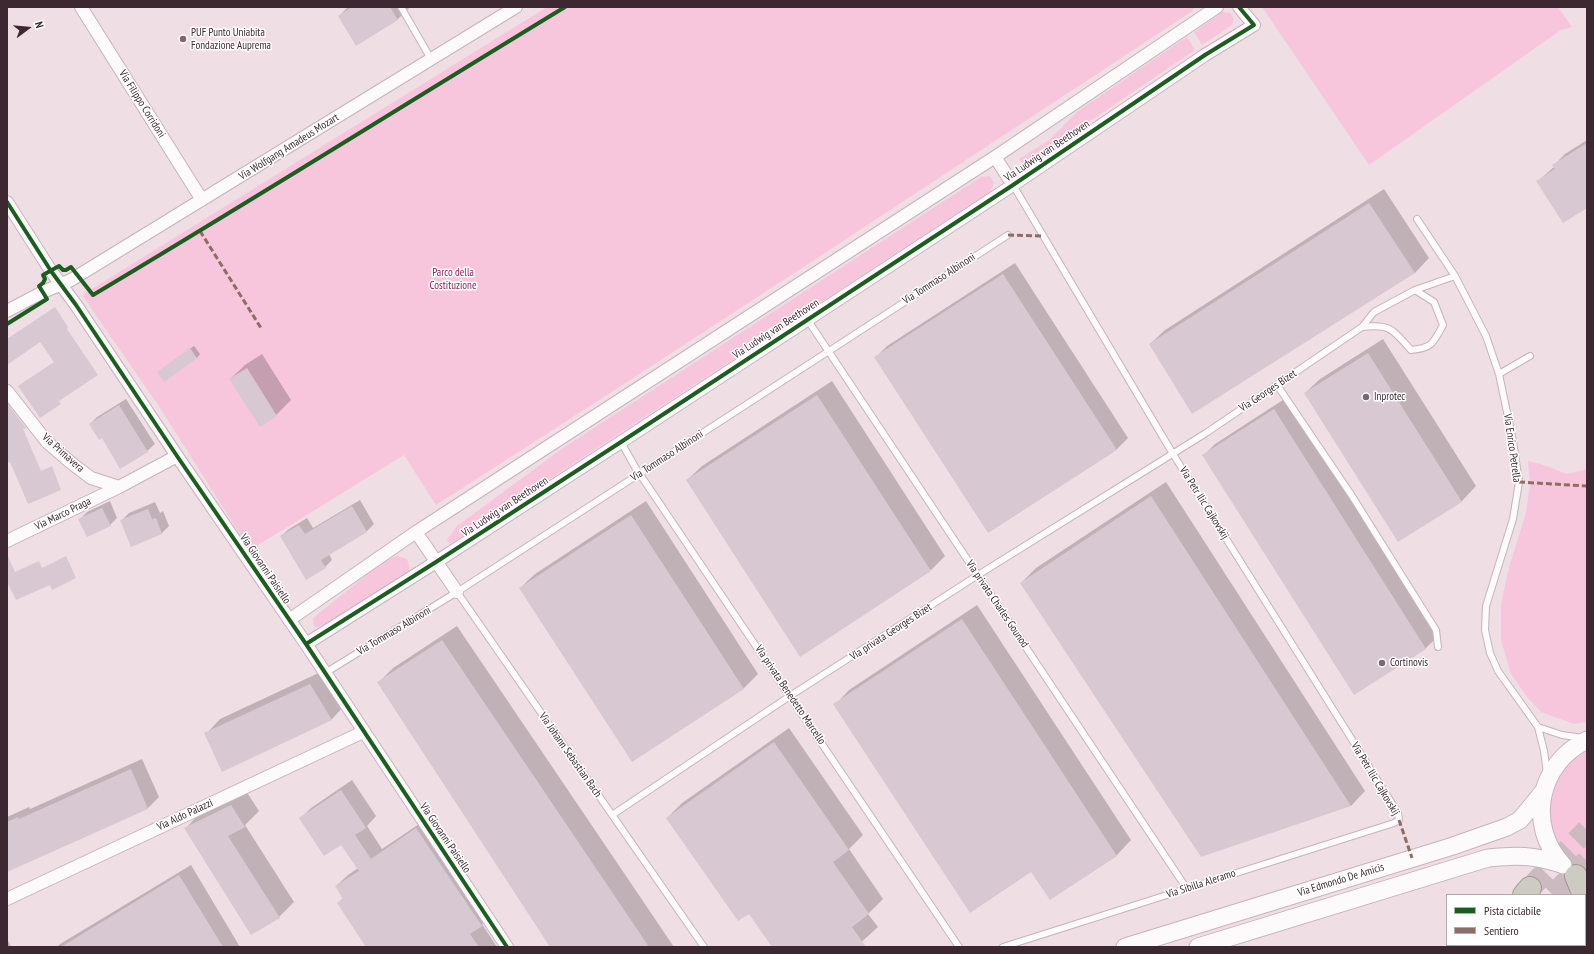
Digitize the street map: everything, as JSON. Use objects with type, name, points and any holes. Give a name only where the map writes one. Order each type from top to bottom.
[{"type":"highway","points":[[1579,883],[1583,894]]},
{"type":"main road","name":"Via Edmondo De Amicis","points":[[1125,947],[1453,846],[1507,827],[1520,820],[1530,810],[1561,758],[1587,739]]},
{"type":"main road","points":[[1545,786],[1541,806],[1541,821],[1544,835],[1550,847],[1579,883]]},
{"type":"main road","name":"Via Edmondo De Amicis","points":[[1198,947],[1488,858],[1516,855],[1541,857],[1579,883]]},
{"type":"street","name":"Via Filippo Corridoni","points":[[82,7],[202,200]]},
{"type":"street","name":"Via Wolfgang Amadeus Mozart","points":[[7,311],[43,292],[71,280],[516,7]]},
{"type":"street","points":[[289,620],[416,532],[995,157],[1217,7]]},
{"type":"street","name":"Via Ludwig van Beethoven","points":[[306,644],[621,442],[1013,185],[1198,60],[1254,25],[1240,7]]},
{"type":"street","points":[[995,157],[1013,185]]},
{"type":"street","name":"Via Giovanni Paisiello","points":[[7,202],[51,271],[130,383],[177,456],[306,644],[507,947]]},
{"type":"street","name":"Via Primavera","points":[[7,391],[47,442],[70,462],[92,478],[119,487]]},
{"type":"street","points":[[119,487],[177,456]]},
{"type":"street","name":"Via Marco Praga","points":[[7,541],[119,487]]},
{"type":"street","name":"Via Johann Sebastian Bach","points":[[416,532],[457,592]]},
{"type":"street","name":"Via Aldo Palazzi","points":[[7,899],[363,732]]},
{"type":"lane","points":[[401,7],[431,59]]},
{"type":"lane","name":"Via Petr Ilic Cajkovskij","points":[[1013,185],[1173,454],[1398,813],[1399,820]]},
{"type":"lane","name":"Via Enrico Petrella","points":[[1418,219],[1455,276],[1486,336],[1499,374],[1513,441],[1519,482],[1513,519],[1486,606],[1485,630],[1490,653],[1498,671],[1538,726],[1546,764],[1545,786]]},
{"type":"lane","name":"Via Tommaso Albinoni","points":[[325,673],[457,592],[1008,235]]},
{"type":"lane","points":[[1414,290],[1455,276]]},
{"type":"lane","points":[[1362,327],[1380,325],[1393,331],[1411,350],[1424,349],[1433,343],[1443,325],[1434,302],[1414,290]]},
{"type":"lane","name":"Via Georges Bizet","points":[[1173,454],[1362,327],[1374,312],[1414,290]]},
{"type":"lane","name":"Via privata Charles Gounod","points":[[807,319],[1187,889]]},
{"type":"lane","points":[[1499,374],[1530,356]]},
{"type":"lane","points":[[1277,385],[1352,496],[1436,630],[1438,647]]},
{"type":"lane","name":"Via privata Benedetto Marcello","points":[[621,442],[640,473],[960,947]]},
{"type":"lane","name":"Via privata Georges Bizet","points":[[612,815],[790,696],[978,575],[1173,454]]},
{"type":"lane","name":"Via Johann Sebastian Bach","points":[[457,592],[704,947]]},
{"type":"lane","points":[[1538,726],[1562,735],[1587,739]]},
{"type":"lane","name":"Via Sibilla Aleramo","points":[[1002,947],[1394,823],[1399,820]]},
{"type":"green space","name":"Parco della Costituzione","points":[[547,7],[1195,7],[1191,12],[815,260],[436,505],[404,455],[250,550],[160,408],[82,295]]},
{"type":"green space","points":[[1262,7],[1558,7],[1572,27],[1561,30],[1369,165]]},
{"type":"green space","points":[[1222,12],[1230,13],[1234,19],[1232,25],[1202,45],[1194,32]]},
{"type":"green space","points":[[1187,37],[1195,50],[1024,166],[1019,159],[1049,140],[1078,111]]},
{"type":"green space","points":[[990,176],[994,183],[990,192],[450,544],[447,540],[457,526],[563,448],[981,177]]},
{"type":"green space","points":[[1528,461],[1541,464],[1567,474],[1587,469],[1587,722],[1574,724],[1541,712],[1527,697],[1511,674],[1501,640],[1501,604],[1509,567],[1526,513],[1530,484]]},
{"type":"green space","points":[[397,556],[407,559],[410,569],[403,576],[322,626],[314,627],[313,618],[383,562]]},
{"type":"green space","points":[[1587,748],[1587,874],[1567,859],[1556,845],[1550,828],[1548,811],[1557,777],[1581,751]]},
{"type":"building","points":[[352,7],[390,7],[398,20],[356,46],[338,16]]},
{"type":"building","points":[[1587,143],[1587,208],[1563,223],[1536,181],[1555,169],[1552,165]]},
{"type":"building","points":[[1369,203],[1415,273],[1192,414],[1149,344]]},
{"type":"building","points":[[1003,274],[1117,450],[988,533],[874,357]]},
{"type":"building","points":[[55,307],[68,327],[67,329],[98,375],[59,401],[61,404],[40,418],[18,386],[54,362],[40,342],[7,365],[7,339]]},
{"type":"building","points":[[190,348],[197,358],[164,382],[157,372]]},
{"type":"building","points":[[1368,353],[1462,502],[1398,542],[1304,393]]},
{"type":"building","points":[[247,368],[277,416],[260,427],[229,379]]},
{"type":"building","points":[[817,395],[931,571],[800,657],[686,480]]},
{"type":"building","points":[[7,403],[26,428],[23,429],[41,471],[52,466],[61,490],[28,504],[10,462],[7,463]]},
{"type":"building","points":[[119,405],[148,452],[120,469],[102,438],[99,440],[89,424]]},
{"type":"building","points":[[1274,409],[1426,649],[1354,695],[1202,455]]},
{"type":"building","points":[[1151,496],[1351,806],[1201,857],[1020,583]]},
{"type":"building","points":[[352,506],[367,532],[321,560],[326,568],[306,580],[280,536],[299,525],[305,534]]},
{"type":"building","points":[[102,508],[111,526],[87,537],[78,519]]},
{"type":"building","points":[[148,509],[152,519],[156,518],[162,534],[131,547],[120,520]]},
{"type":"building","points":[[631,515],[744,689],[632,762],[519,588]]},
{"type":"building","points":[[7,554],[15,572],[39,561],[42,568],[66,556],[76,578],[52,590],[50,585],[16,600],[7,582]]},
{"type":"building","points":[[962,619],[1117,856],[1050,900],[1031,872],[970,913],[833,704]]},
{"type":"building","points":[[442,640],[649,947],[550,947],[377,682]]},
{"type":"building","points":[[310,684],[332,720],[222,772],[204,733]]},
{"type":"building","points":[[774,742],[849,850],[833,862],[869,914],[852,927],[866,947],[772,947],[749,914],[738,921],[666,818]]},
{"type":"building","points":[[131,769],[148,809],[7,872],[7,822],[18,817],[19,819]]},
{"type":"building","points":[[341,790],[366,828],[355,835],[371,859],[416,828],[482,926],[470,934],[479,947],[366,947],[337,903],[343,899],[335,886],[359,871],[341,845],[324,856],[299,818]]},
{"type":"building","points":[[231,805],[245,827],[228,836],[280,918],[251,935],[184,828]]},
{"type":"building","points":[[179,875],[223,947],[61,947]]},
{"type":"tunnel","points":[[1530,888],[1587,830]]},
{"type":"tunnel","points":[[1554,894],[1587,861]]},
{"type":"marked path","points":[[200,231],[261,328]]},
{"type":"marked path","points":[[1008,235],[1043,236]]},
{"type":"marked path","points":[[1519,482],[1587,486]]},
{"type":"marked path","points":[[1399,820],[1412,858]]},
{"type":"cycle path","points":[[7,324],[47,299],[39,286],[45,279],[43,275],[59,266],[63,270],[71,267],[93,295],[565,7]]},
{"type":"cycle path","points":[[306,644],[621,442],[1013,185],[1205,55],[1254,25],[1239,7]]},
{"type":"cycle path","points":[[7,202],[51,271],[76,305],[306,644],[507,947]]},
{"type":"place","name":"PUF Punto Uniabita Fondazione Auprema","points":[[183,39]]},
{"type":"place","name":"Inprotec","points":[[1366,397]]},
{"type":"place","name":"Cortinovis","points":[[1382,663]]}]
